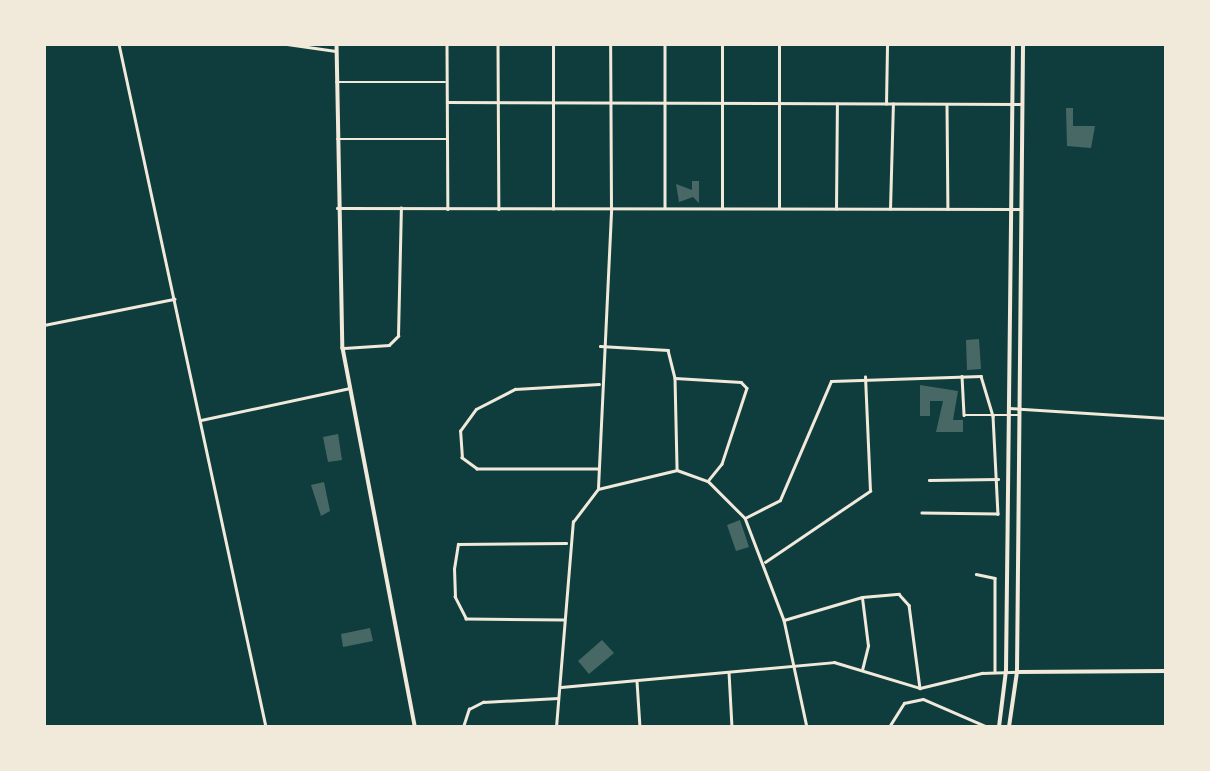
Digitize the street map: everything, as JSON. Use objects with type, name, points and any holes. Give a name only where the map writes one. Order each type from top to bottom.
[{"type":"street","points":[[119,44],[266,727]]},
{"type":"street","points":[[287,44],[336,51]]},
{"type":"street","points":[[337,44],[337,208],[343,348],[415,727]]},
{"type":"street","points":[[447,44],[448,208]]},
{"type":"street","points":[[498,44],[499,209]]},
{"type":"street","points":[[553,44],[553,209]]},
{"type":"street","points":[[556,727],[561,687],[566,543],[573,522],[598,489],[600,346],[611,209],[610,44]]},
{"type":"street","points":[[665,44],[665,209]]},
{"type":"street","points":[[722,209],[723,44]]},
{"type":"street","points":[[779,44],[779,209]]},
{"type":"street","points":[[886,104],[887,44]]},
{"type":"street","points":[[999,727],[1006,671],[1013,44]]},
{"type":"street","points":[[1009,727],[1017,673],[1023,44]]},
{"type":"street","points":[[336,82],[446,82]]},
{"type":"street","points":[[447,102],[1022,104]]},
{"type":"street","points":[[835,209],[837,103]]},
{"type":"street","points":[[890,209],[893,104]]},
{"type":"street","points":[[947,104],[948,209]]},
{"type":"street","points":[[337,139],[446,139]]},
{"type":"street","points":[[337,208],[1020,209]]},
{"type":"street","points":[[343,348],[386,345],[398,336],[401,208]]},
{"type":"street","points":[[44,325],[174,299]]},
{"type":"street","points":[[600,346],[660,346],[672,357],[677,470]]},
{"type":"street","points":[[962,376],[964,415],[1019,415]]},
{"type":"street","points":[[746,518],[780,500],[828,384],[865,377],[962,376],[987,381],[998,479],[996,515],[922,513]]},
{"type":"street","points":[[765,562],[870,491],[865,377]]},
{"type":"street","points":[[675,378],[741,382],[747,388],[722,464],[708,481]]},
{"type":"street","points":[[598,469],[477,469],[461,458],[460,431],[476,409],[515,389],[599,384]]},
{"type":"street","points":[[201,420],[350,388]]},
{"type":"street","points":[[1009,408],[1166,418]]},
{"type":"street","points":[[598,489],[677,470],[708,481],[746,518],[785,620],[807,727]]},
{"type":"street","points":[[929,480],[998,479]]},
{"type":"street","points":[[564,620],[466,620],[454,597],[454,569],[458,544],[566,543]]},
{"type":"street","points":[[976,574],[995,578],[995,672]]},
{"type":"street","points":[[785,620],[862,597],[893,593],[906,600],[920,688]]},
{"type":"street","points":[[862,597],[868,646],[862,670]]},
{"type":"street","points":[[561,687],[842,662],[920,688],[1006,671],[1166,671]]},
{"type":"street","points":[[729,672],[732,727]]},
{"type":"street","points":[[637,681],[640,727]]},
{"type":"street","points":[[463,727],[469,709],[483,702],[558,698]]},
{"type":"street","points":[[889,727],[904,704],[922,699],[988,727]]},
{"type":"building","points":[[1066,108],[1073,108],[1073,126],[1095,126],[1091,148],[1067,146]]},
{"type":"building","points":[[692,181],[699,181],[699,203],[693,197],[679,202],[676,184],[692,190]]},
{"type":"building","points":[[979,339],[981,369],[967,370],[966,340]]},
{"type":"building","points":[[920,385],[958,391],[953,420],[963,420],[963,432],[936,432],[943,401],[930,401],[930,416],[920,416]]},
{"type":"building","points":[[338,434],[342,460],[328,462],[323,437]]},
{"type":"building","points":[[324,482],[330,511],[321,516],[311,485]]},
{"type":"building","points":[[740,520],[749,547],[736,551],[727,525]]},
{"type":"building","points":[[370,628],[373,641],[343,647],[341,634]]},
{"type":"building","points":[[602,640],[614,653],[589,674],[578,661]]}]
